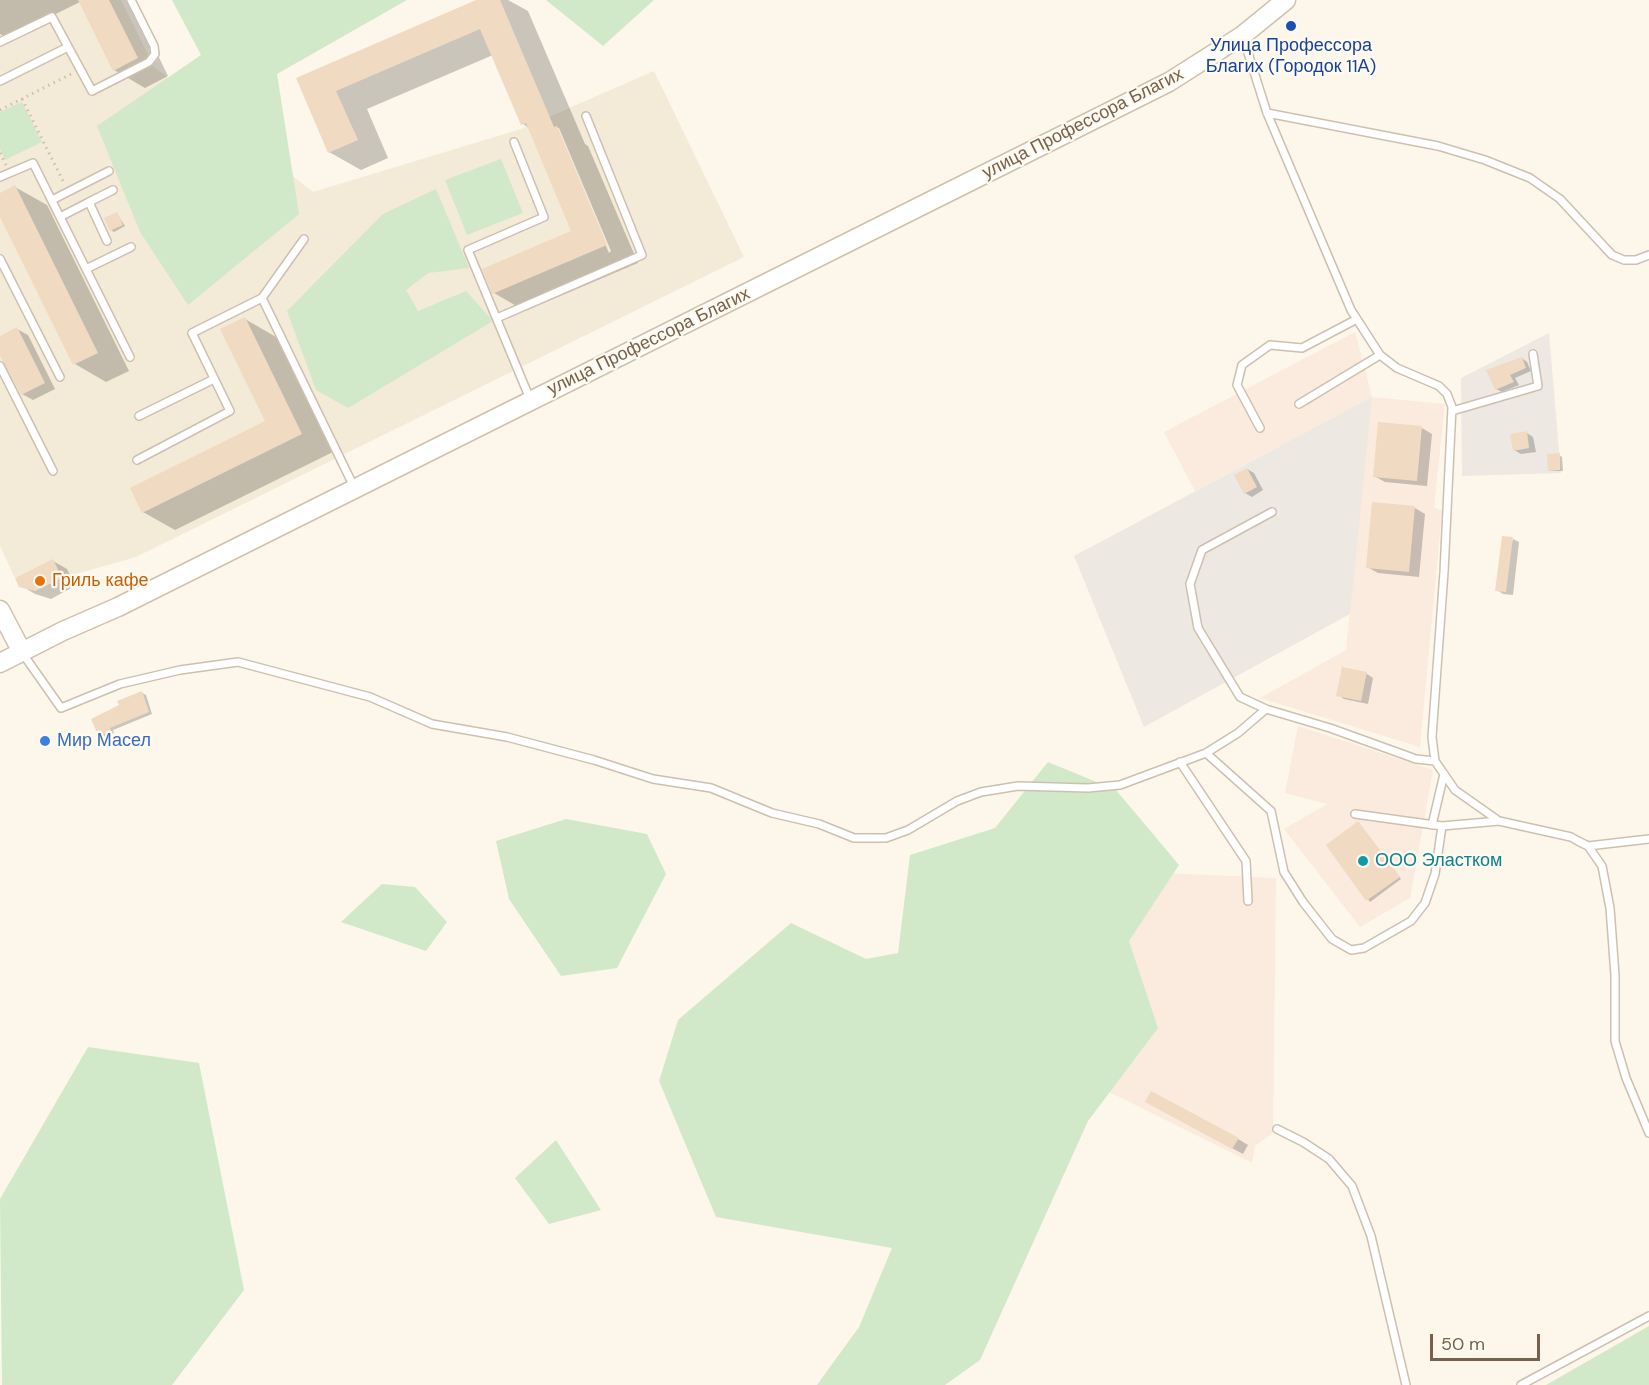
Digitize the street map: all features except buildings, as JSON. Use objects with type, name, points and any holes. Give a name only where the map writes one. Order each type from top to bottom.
[{"type":"main road","name":"улица Профессора Благих","points":[[0,663],[63,631],[118,607],[1169,82],[1243,34],[1286,0]]},
{"type":"main road","points":[[0,610],[22,652]]},
{"type":"lane","points":[[0,42],[52,16],[92,91],[149,62],[155,54],[154,46],[131,0]]},
{"type":"lane","points":[[1243,34],[1267,113],[1351,310],[1380,355],[1397,368],[1438,386],[1447,394],[1452,411],[1444,572],[1432,737],[1435,762],[1455,790],[1499,822]]},
{"type":"lane","points":[[0,81],[68,47]]},
{"type":"lane","points":[[1267,113],[1438,146],[1485,160],[1530,178],[1560,199],[1612,255],[1624,260],[1636,260],[1649,255]]},
{"type":"lane","points":[[497,318],[642,255],[586,116]]},
{"type":"lane","points":[[514,142],[544,217],[468,250],[531,401]]},
{"type":"lane","points":[[0,177],[33,163],[130,357]]},
{"type":"lane","points":[[52,200],[109,171]]},
{"type":"lane","points":[[60,217],[113,190]]},
{"type":"lane","points":[[88,202],[107,241]]},
{"type":"lane","points":[[137,460],[230,411],[192,333],[262,298],[304,239]]},
{"type":"lane","points":[[86,269],[131,247]]},
{"type":"lane","points":[[0,259],[60,376]]},
{"type":"lane","points":[[262,298],[355,489]]},
{"type":"lane","points":[[1260,428],[1237,385],[1242,365],[1270,345],[1302,348],[1357,319]]},
{"type":"lane","points":[[1452,411],[1538,386],[1533,354]]},
{"type":"lane","points":[[1299,404],[1380,355]]},
{"type":"lane","points":[[0,366],[53,471]]},
{"type":"lane","points":[[139,416],[214,379]]},
{"type":"lane","points":[[1272,512],[1202,550],[1190,584],[1198,628],[1240,697],[1266,709],[1330,728],[1416,759],[1435,762]]},
{"type":"lane","points":[[22,652],[61,708],[120,684],[180,670],[238,662],[370,697],[432,724],[507,737],[654,779],[711,788],[772,813],[819,824],[854,838],[886,838],[908,830],[957,801],[981,792],[1018,786],[1088,788],[1120,785],[1206,753],[1238,733],[1266,709]]},
{"type":"lane","points":[[1206,753],[1271,811],[1284,872],[1303,902],[1332,939],[1351,950],[1364,948],[1411,921],[1425,903],[1435,874],[1442,826]]},
{"type":"lane","points":[[1180,762],[1246,861],[1248,901]]},
{"type":"lane","points":[[1432,825],[1444,774]]},
{"type":"lane","points":[[1355,814],[1442,826],[1499,822],[1571,837],[1588,846],[1602,866],[1610,908],[1615,975],[1615,1041],[1626,1078],[1649,1133]]},
{"type":"lane","points":[[1588,846],[1649,839]]},
{"type":"lane","points":[[1277,1129],[1303,1142],[1329,1160],[1352,1186],[1371,1236],[1407,1385]]},
{"type":"lane","points":[[1521,1385],[1649,1316]]},
{"type":"path","points":[[0,110],[81,69]]},
{"type":"path","points":[[22,99],[69,191]]},
{"type":"shaded area","points":[[0,0],[121,0],[154,67],[313,192],[521,129],[654,71],[744,257],[136,557],[62,578],[53,560],[15,578],[0,546]]},
{"type":"shaded area","points":[[1355,332],[1372,397],[1445,404],[1434,507],[1442,511],[1420,747],[1260,698],[1346,650],[1371,398],[1195,491],[1164,432]]},
{"type":"shaded area","points":[[1549,333],[1561,473],[1462,476],[1461,378]]},
{"type":"shaded area","points":[[1372,397],[1350,614],[1144,727],[1074,556]]},
{"type":"shaded area","points":[[1298,726],[1433,770],[1410,898],[1360,927],[1284,829],[1327,804],[1285,793]]},
{"type":"shaded area","points":[[1141,872],[1276,878],[1273,1133],[1255,1146],[1252,1163],[1071,1073]]},
{"type":"green space","points":[[172,0],[407,0],[277,74],[299,214],[188,305],[140,232],[97,126],[201,55]]},
{"type":"green space","points":[[546,0],[654,0],[603,46]]},
{"type":"green space","points":[[22,102],[42,142],[5,160],[0,149],[0,112]]},
{"type":"green space","points":[[501,159],[523,213],[467,235],[445,180]]},
{"type":"green space","points":[[436,189],[469,268],[428,273],[406,290],[418,311],[466,291],[493,321],[348,408],[316,390],[287,311],[383,214]]},
{"type":"green space","points":[[1048,762],[1116,790],[1179,865],[1129,941],[1158,1028],[1088,1121],[980,1360],[945,1385],[817,1385],[859,1327],[892,1248],[716,1217],[659,1081],[678,1020],[791,923],[866,959],[898,953],[910,855],[995,828]]},
{"type":"green space","points":[[566,819],[647,834],[666,874],[617,968],[561,976],[509,899],[496,841]]},
{"type":"green space","points":[[382,884],[415,887],[447,922],[426,951],[341,922]]},
{"type":"green space","points":[[88,1047],[199,1063],[244,1290],[172,1385],[2,1385],[0,1199]]},
{"type":"green space","points":[[556,1140],[601,1210],[549,1224],[515,1178]]},
{"type":"green space","points":[[1649,1326],[1649,1385],[1546,1385]]},
{"type":"place","name":"Улица Профессора Благих (Городок 11А)","points":[[1291,26]]},
{"type":"place","name":"Гриль кафе","points":[[40,581]]},
{"type":"place","name":"Мир Масел","points":[[45,741]]},
{"type":"place","name":"ООО Эластком","points":[[1363,861]]}]
